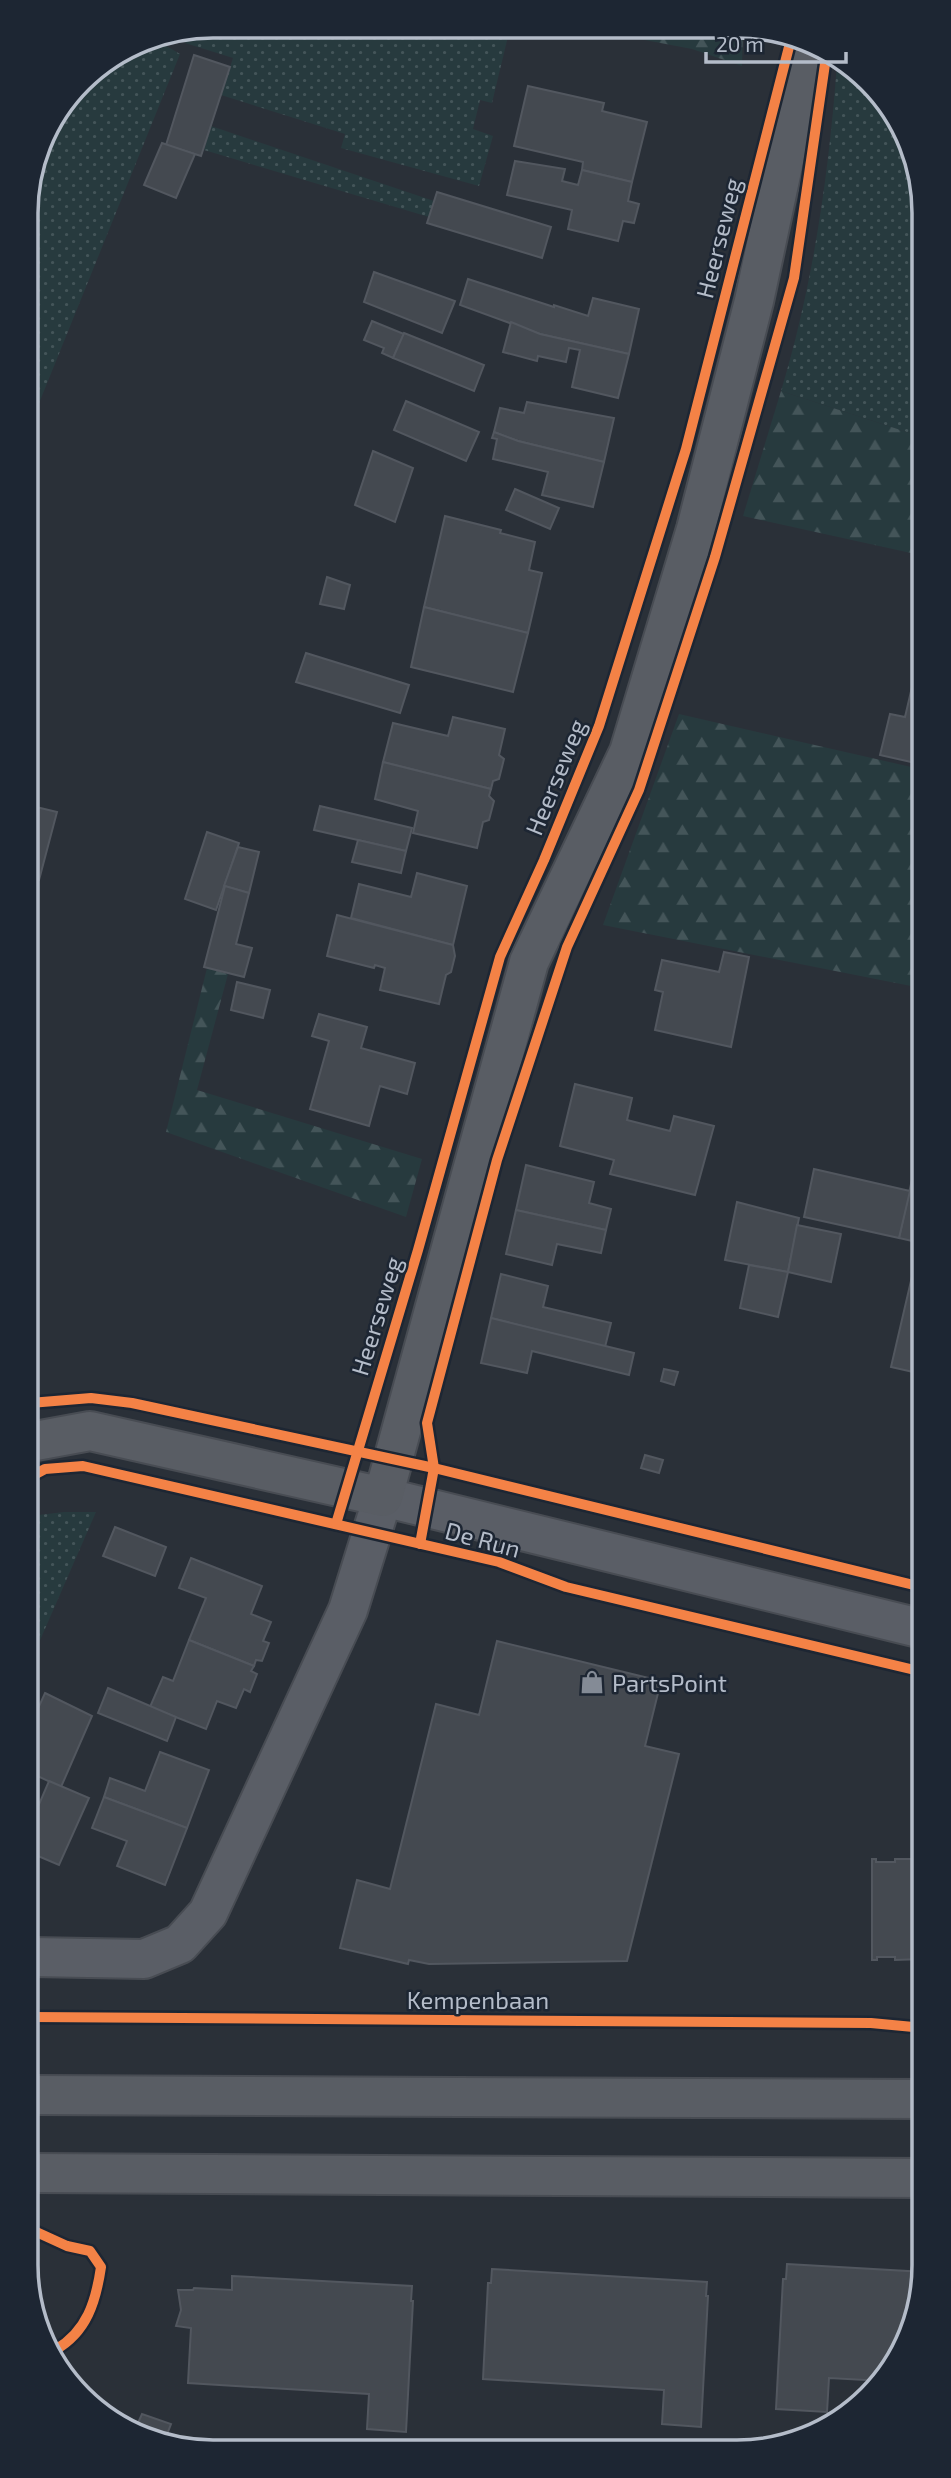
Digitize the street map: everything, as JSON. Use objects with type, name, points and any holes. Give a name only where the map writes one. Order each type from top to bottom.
[{"type":"street","name":"Heerseweg","points":[[38,1957],[144,1959],[180,1944],[208,1913],[348,1610],[383,1497],[529,962],[629,752],[696,529],[754,301],[807,53]]},
{"type":"street","name":"De Run","points":[[38,1440],[90,1431],[383,1497],[912,1626]]},
{"type":"street","points":[[38,2095],[912,2099]]},
{"type":"street","points":[[38,2173],[912,2178]]},
{"type":"green space","points":[[213,38],[508,38],[492,103],[480,100],[473,129],[493,136],[479,186],[341,148],[345,134],[221,95],[233,58],[185,43]]},
{"type":"green space","points":[[634,38],[743,38],[742,66],[692,49]]},
{"type":"green space","points":[[166,46],[180,54],[39,404],[39,202],[42,179],[52,146],[68,116],[82,98],[116,68],[146,52]]},
{"type":"green space","points":[[836,70],[861,90],[876,107],[889,126],[907,168],[912,213],[912,434],[781,391],[811,270],[829,146]]},
{"type":"green space","points":[[211,126],[434,201],[429,217],[204,150]]},
{"type":"green space","points":[[781,391],[912,434],[912,553],[743,516]]},
{"type":"green space","points":[[679,714],[912,767],[912,986],[603,925]]},
{"type":"green space","points":[[207,968],[228,974],[197,1090],[422,1159],[406,1217],[166,1132]]},
{"type":"green space","points":[[96,1512],[38,1644],[38,1515]]},
{"type":"building","points":[[194,55],[230,67],[201,156],[166,145]]},
{"type":"building","points":[[528,86],[604,103],[602,111],[647,122],[632,182],[582,170],[583,162],[514,146]]},
{"type":"building","points":[[162,143],[195,154],[176,198],[144,185]]},
{"type":"building","points":[[515,161],[565,169],[562,181],[578,185],[582,170],[632,182],[628,201],[639,204],[634,223],[623,221],[618,241],[568,229],[572,210],[507,195]]},
{"type":"building","points":[[437,192],[551,227],[542,258],[427,223]]},
{"type":"building","points":[[374,272],[455,301],[442,333],[364,302]]},
{"type":"building","points":[[468,279],[588,316],[593,298],[639,309],[629,354],[540,334],[460,305]]},
{"type":"building","points":[[372,321],[404,334],[393,358],[382,353],[384,348],[364,340]]},
{"type":"building","points":[[511,322],[540,334],[629,354],[618,398],[572,387],[580,350],[569,348],[566,362],[538,356],[537,361],[503,352]]},
{"type":"building","points":[[404,333],[484,365],[474,391],[393,358]]},
{"type":"building","points":[[406,401],[479,432],[466,461],[394,430]]},
{"type":"building","points":[[527,402],[614,418],[604,462],[518,441],[494,432],[500,408],[524,413]]},
{"type":"building","points":[[494,432],[518,441],[604,462],[593,507],[542,495],[548,472],[493,459],[497,439],[492,438]]},
{"type":"building","points":[[373,451],[413,468],[395,522],[355,505]]},
{"type":"building","points":[[515,489],[559,508],[550,529],[506,510]]},
{"type":"building","points":[[445,516],[535,542],[529,570],[542,573],[528,633],[424,607]]},
{"type":"building","points":[[327,577],[350,585],[344,609],[320,604]]},
{"type":"building","points":[[424,607],[528,633],[513,692],[411,667]]},
{"type":"building","points":[[306,653],[409,685],[400,713],[296,682]]},
{"type":"building","points":[[912,687],[912,762],[880,755],[890,714],[905,717]]},
{"type":"building","points":[[453,717],[505,729],[499,755],[504,759],[499,779],[493,781],[491,789],[383,762],[393,723],[448,736]]},
{"type":"building","points":[[383,762],[491,789],[489,796],[494,801],[489,820],[483,822],[477,848],[413,833],[418,811],[375,799]]},
{"type":"building","points":[[320,806],[412,828],[406,851],[314,830]]},
{"type":"building","points":[[39,808],[57,812],[39,880]]},
{"type":"building","points":[[207,832],[239,843],[216,910],[185,899]]},
{"type":"building","points":[[358,840],[406,851],[401,873],[352,862]]},
{"type":"building","points":[[238,847],[259,852],[249,893],[224,886]]},
{"type":"building","points":[[417,873],[467,886],[453,945],[351,918],[359,884],[411,897]]},
{"type":"building","points":[[225,886],[249,893],[236,944],[252,948],[244,977],[204,967]]},
{"type":"building","points":[[337,915],[453,945],[455,956],[451,972],[446,975],[439,1004],[380,990],[385,968],[375,965],[374,968],[327,956]]},
{"type":"building","points":[[724,952],[749,957],[731,1047],[655,1030],[663,992],[655,990],[662,960],[719,972]]},
{"type":"building","points":[[237,982],[270,990],[263,1018],[231,1010]]},
{"type":"building","points":[[319,1014],[367,1027],[361,1048],[415,1063],[407,1094],[380,1086],[369,1126],[310,1109],[329,1041],[312,1036]]},
{"type":"building","points":[[575,1084],[632,1098],[627,1120],[670,1131],[674,1116],[714,1126],[695,1195],[610,1174],[614,1160],[560,1146]]},
{"type":"building","points":[[526,1165],[594,1182],[589,1203],[611,1209],[606,1230],[516,1210]]},
{"type":"building","points":[[814,1169],[910,1191],[899,1238],[804,1217]]},
{"type":"building","points":[[912,1180],[912,1241],[899,1238]]},
{"type":"building","points":[[737,1202],[799,1218],[788,1272],[725,1260]]},
{"type":"building","points":[[516,1210],[606,1230],[601,1253],[557,1244],[552,1265],[506,1254]]},
{"type":"building","points":[[797,1225],[841,1234],[831,1282],[788,1272]]},
{"type":"building","points":[[749,1265],[788,1272],[778,1317],[740,1308]]},
{"type":"building","points":[[501,1274],[548,1286],[543,1307],[611,1323],[605,1347],[491,1318]]},
{"type":"building","points":[[912,1276],[912,1372],[891,1367]]},
{"type":"building","points":[[491,1318],[634,1353],[629,1375],[532,1351],[527,1373],[481,1363]]},
{"type":"building","points":[[664,1369],[678,1372],[674,1385],[661,1381]]},
{"type":"building","points":[[645,1455],[663,1460],[659,1473],[641,1468]]},
{"type":"building","points":[[115,1527],[166,1547],[155,1576],[103,1556]]},
{"type":"building","points":[[191,1558],[262,1586],[251,1614],[271,1622],[263,1641],[269,1643],[262,1661],[256,1660],[254,1666],[189,1640],[206,1598],[179,1588]]},
{"type":"building","points":[[189,1640],[254,1666],[251,1671],[257,1674],[250,1692],[244,1689],[236,1708],[217,1701],[206,1729],[150,1707],[163,1677],[173,1681]]},
{"type":"building","points":[[497,1641],[661,1681],[645,1746],[679,1754],[627,1961],[429,1964],[409,1960],[408,1964],[340,1948],[357,1880],[390,1889],[436,1704],[479,1715]]},
{"type":"building","points":[[108,1688],[176,1717],[167,1741],[98,1713]]},
{"type":"building","points":[[45,1693],[92,1716],[61,1787],[38,1776],[38,1708]]},
{"type":"building","points":[[160,1752],[209,1770],[187,1828],[104,1797],[110,1778],[145,1791]]},
{"type":"building","points":[[49,1781],[89,1798],[59,1865],[38,1856],[38,1806]]},
{"type":"building","points":[[104,1797],[187,1828],[165,1885],[117,1866],[127,1841],[92,1828]]},
{"type":"building","points":[[872,1859],[876,1859],[876,1862],[895,1862],[895,1859],[912,1859],[912,1959],[877,1957],[877,1960],[872,1960]]},
{"type":"building","points":[[787,2264],[912,2271],[903,2321],[883,2362],[869,2380],[829,2378],[827,2412],[776,2409],[783,2279],[786,2279]]},
{"type":"building","points":[[492,2269],[707,2282],[701,2427],[662,2424],[664,2390],[483,2379],[488,2283],[491,2283]]},
{"type":"building","points":[[232,2276],[412,2286],[406,2432],[367,2429],[369,2394],[188,2383],[191,2328],[176,2326],[181,2310],[178,2290],[232,2290]]},
{"type":"building","points":[[142,2414],[171,2424],[168,2433],[138,2422]]},
{"type":"cycle path","points":[[336,1524],[418,1250],[500,957],[544,860],[599,726],[686,449],[789,46]]},
{"type":"cycle path","points":[[420,1544],[434,1468],[427,1423],[497,1160],[567,947],[639,790],[715,557],[794,278],[825,62]]},
{"type":"cycle path","points":[[38,1402],[91,1398],[132,1403],[434,1468],[912,1585]]},
{"type":"cycle path","points":[[38,1473],[45,1469],[83,1466],[499,1562],[566,1587],[912,1669]]},
{"type":"cycle path","name":"Kempenbaan","points":[[38,2017],[871,2023],[912,2027]]},
{"type":"cycle path","points":[[38,2233],[67,2246],[90,2251],[101,2267],[88,2314],[75,2334],[60,2347]]},
{"type":"place","name":"PartsPoint","points":[[592,1682]]}]
